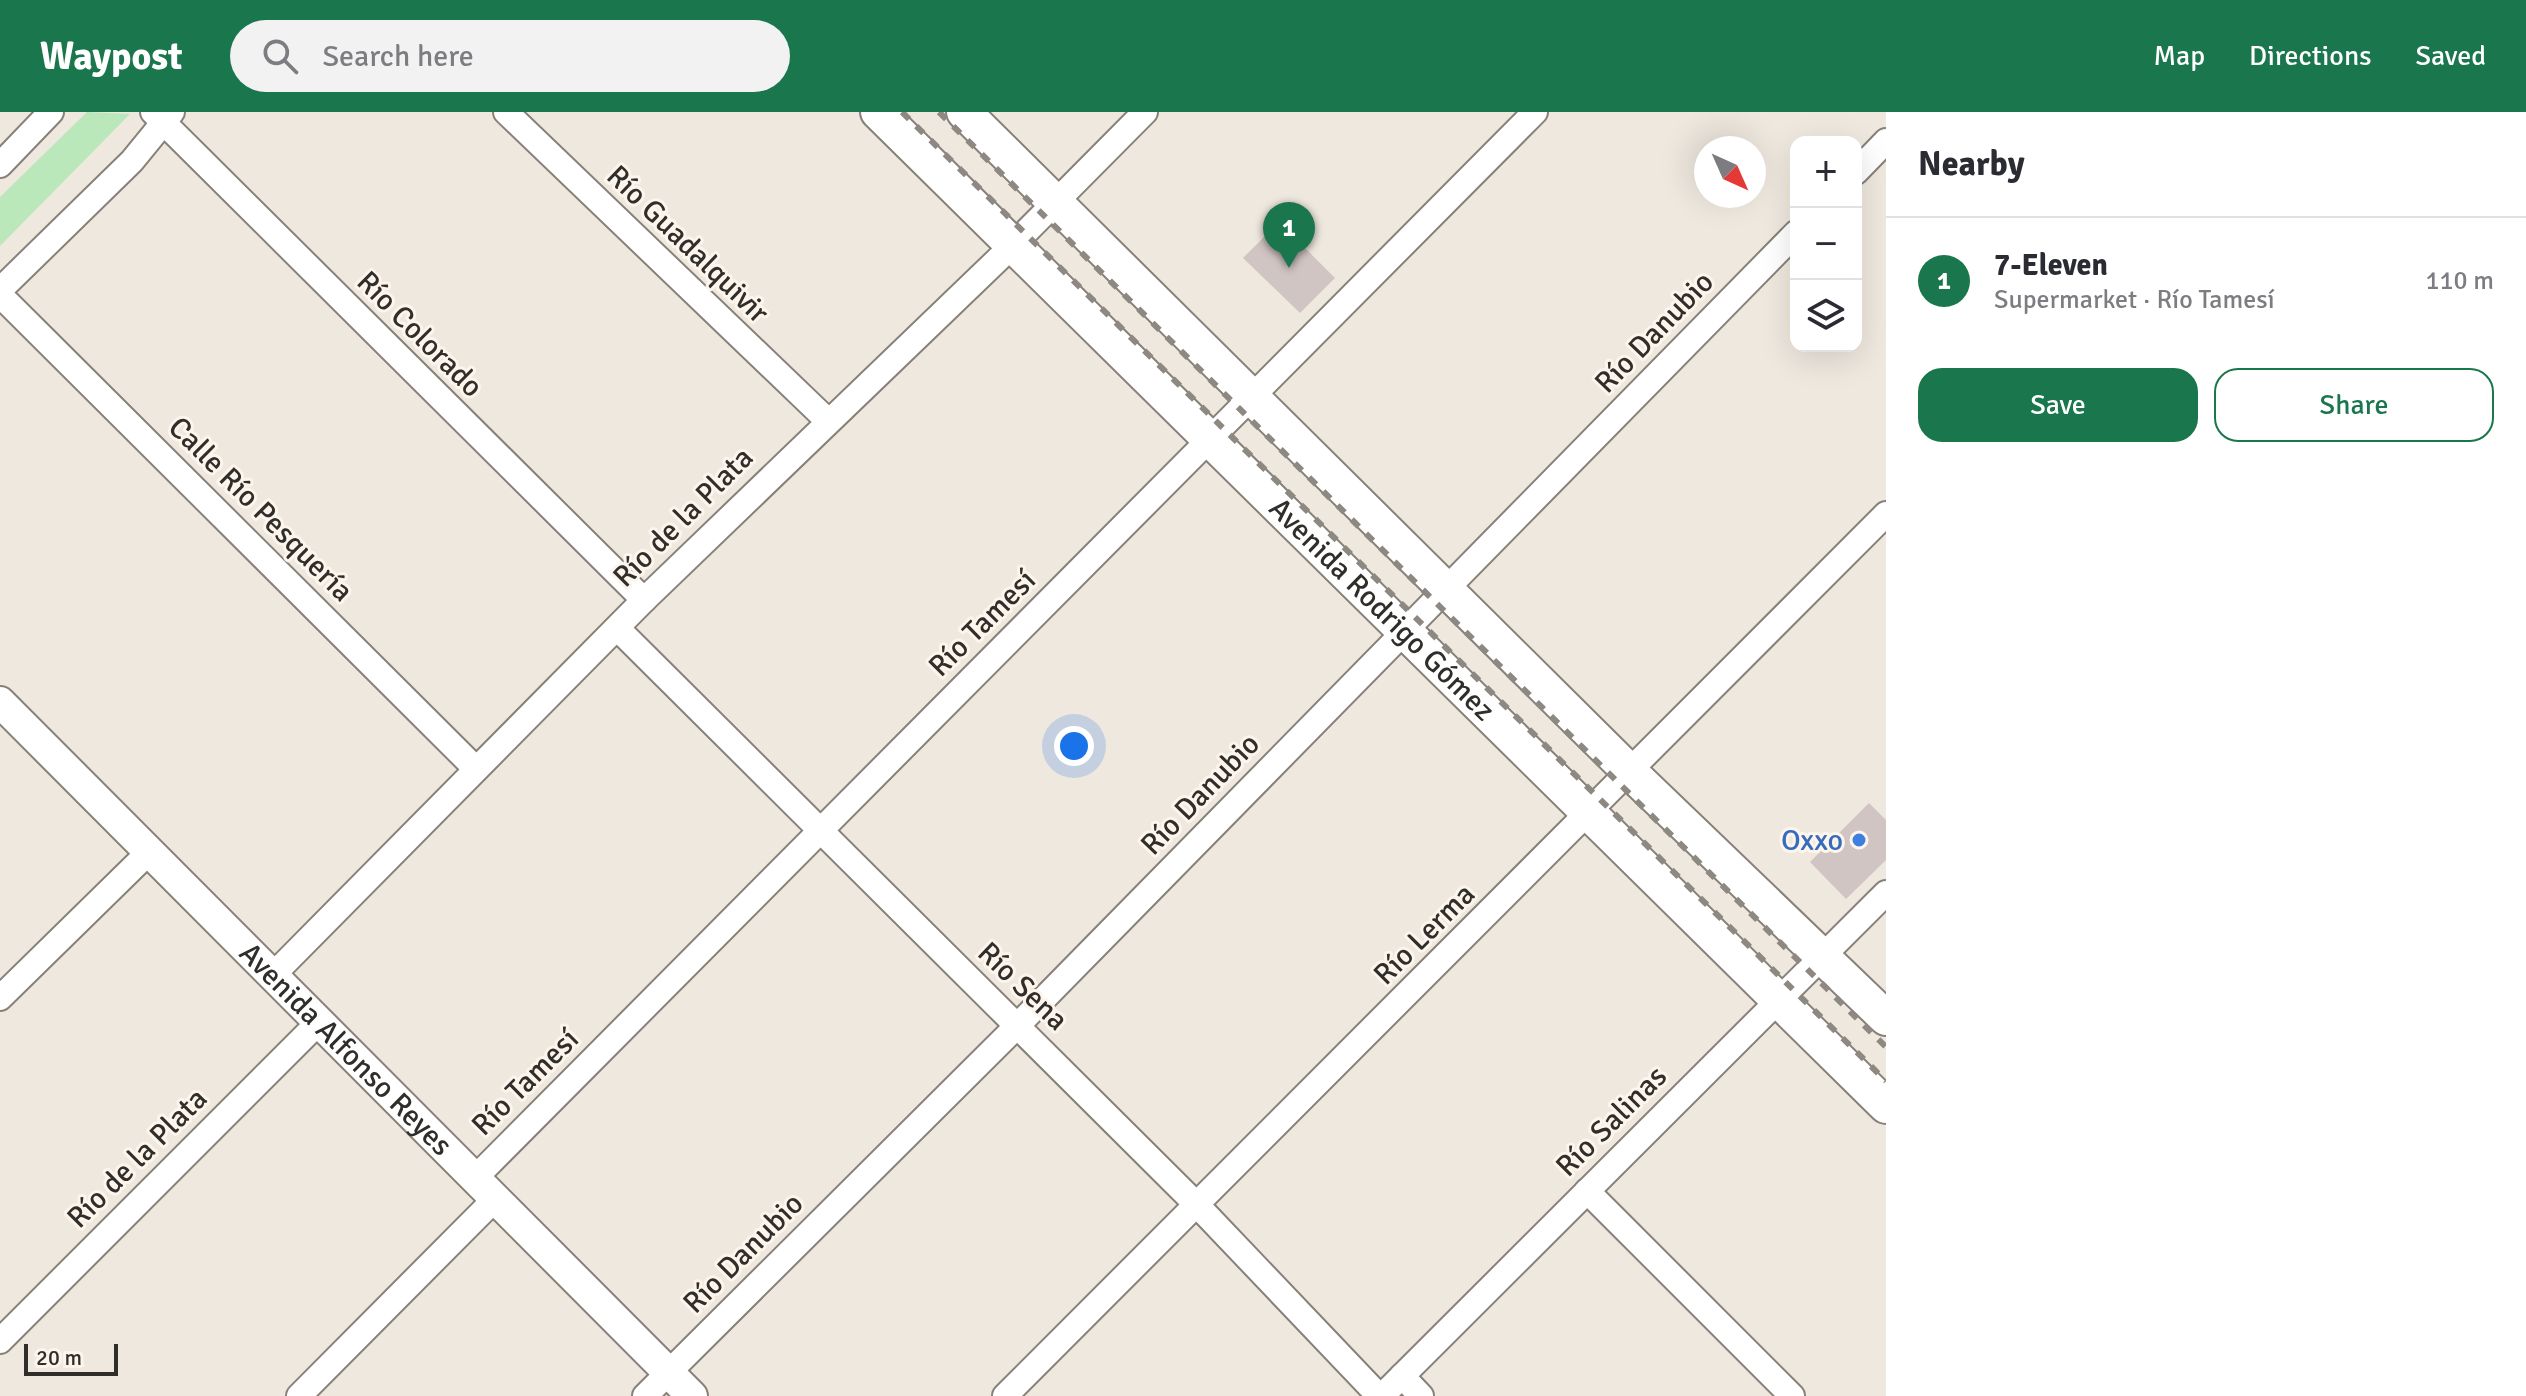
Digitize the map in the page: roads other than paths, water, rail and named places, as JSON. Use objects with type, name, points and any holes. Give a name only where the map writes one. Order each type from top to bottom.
[{"type":"main road","name":"Avenida Rodrigo Gómez","points":[[878,112],[1886,1106]]},
{"type":"main road","name":"Avenida Rodrigo Gómez","points":[[964,112],[1630,772],[1886,1018]]},
{"type":"street","points":[[0,165],[51,112]]},
{"type":"street","name":"Río Guadalquivir","points":[[506,112],[828,421]]},
{"type":"street","name":"Río de la Plata","points":[[273,975],[644,600],[1014,244],[1145,112]]},
{"type":"street","name":"Río Tamesí","points":[[299,1396],[484,1189],[819,833],[1535,112]]},
{"type":"street","points":[[0,293],[163,116]]},
{"type":"street","name":"Río Colorado","points":[[163,116],[644,600]]},
{"type":"street","points":[[1862,166],[1886,141]]},
{"type":"street","name":"Río Danubio","points":[[645,1396],[1018,1025],[1790,239]]},
{"type":"street","name":"Calle Río Pesquería","points":[[0,293],[476,769]]},
{"type":"street","name":"Río Lerma","points":[[1005,1396],[1886,514]]},
{"type":"street","name":"Río Sena","points":[[617,628],[819,833],[1018,1025],[1198,1206],[1380,1396]]},
{"type":"street","name":"Avenida Alfonso Reyes","points":[[0,702],[692,1396]]},
{"type":"street","points":[[0,998],[149,852]]},
{"type":"street","name":"Río Salinas","points":[[1380,1396],[1886,893]]},
{"type":"street","name":"Río de la Plata","points":[[0,1341],[319,1022]]},
{"type":"street","points":[[1587,1191],[1792,1396]]},
{"type":"street","points":[[1402,1376],[1421,1396]]},
{"type":"railway","points":[[902,112],[1886,1081]]},
{"type":"railway","points":[[939,112],[1886,1047]]},
{"type":"place","name":"7-Eleven","points":[[1289,268]]},
{"type":"place","name":"Oxxo","points":[[1859,840]]}]
